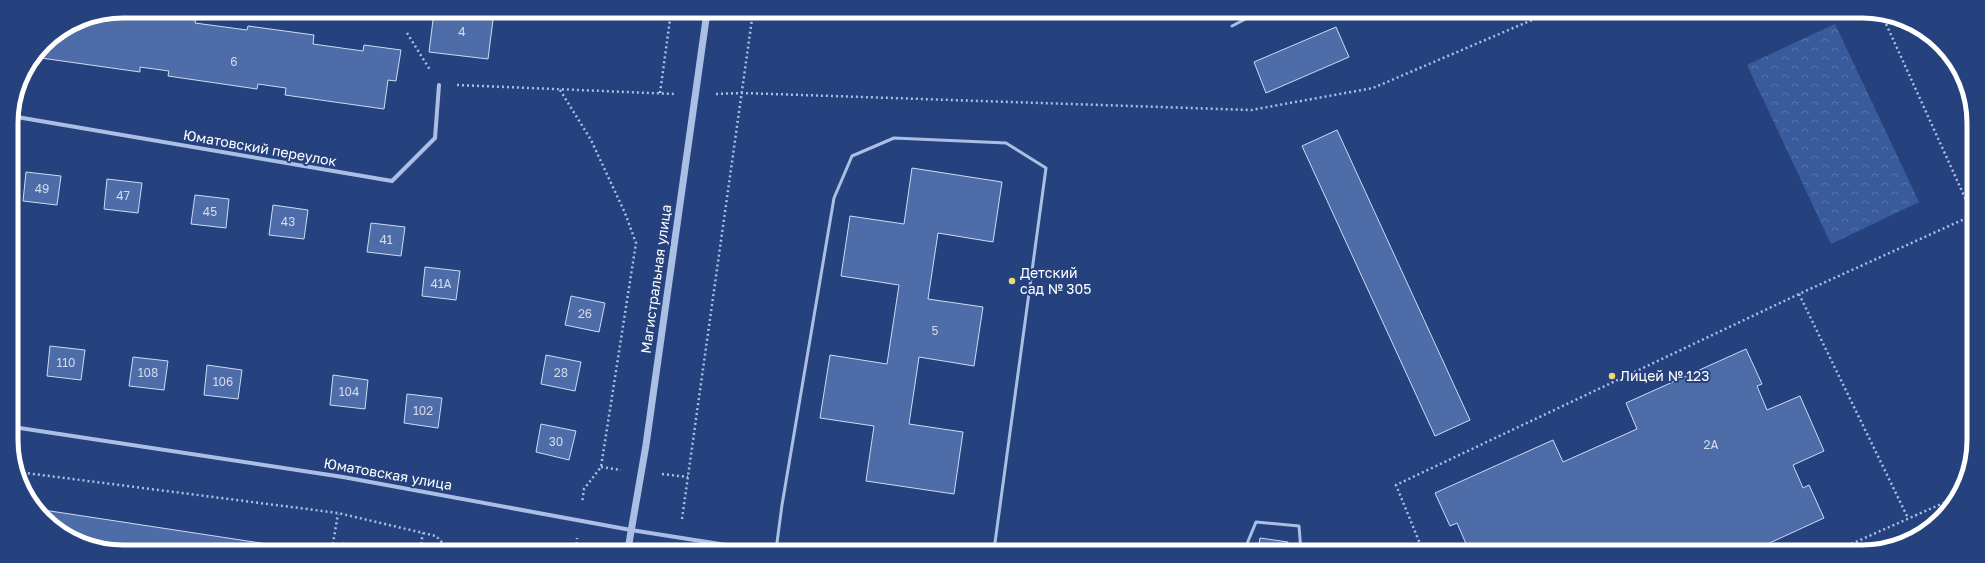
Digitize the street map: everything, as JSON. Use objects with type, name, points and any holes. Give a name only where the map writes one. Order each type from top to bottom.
[{"type":"street","name":"Магистральная улица","points":[[629,545],[646,445],[706,18]]},
{"type":"street","name":"Юматовский переулок","points":[[18,117],[392,181],[435,138],[439,85]]},
{"type":"street","name":"Юматовская улица","points":[[18,428],[343,477],[631,530],[680,536],[730,545]]},
{"type":"lane","points":[[1232,26],[1247,18]]},
{"type":"lane","points":[[777,545],[834,198],[852,156],[894,138],[1006,144],[1046,168],[995,545]]},
{"type":"lane","points":[[1246,545],[1256,522],[1299,526],[1301,545]]},
{"type":"path","points":[[398,18],[439,85],[660,94],[695,95],[742,93],[1251,110],[1373,88],[1537,18]]},
{"type":"path","points":[[660,94],[670,18]]},
{"type":"path","points":[[680,536],[752,18]]},
{"type":"path","points":[[1885,21],[1967,202]]},
{"type":"path","points":[[560,90],[591,140],[625,213],[636,244],[601,467],[584,489]]},
{"type":"path","points":[[1421,545],[1396,485],[1800,294],[1967,218]]},
{"type":"path","points":[[1800,294],[1908,518]]},
{"type":"path","points":[[24,473],[338,514],[436,536],[444,545]]},
{"type":"path","points":[[1848,545],[1946,502]]},
{"type":"path","points":[[333,545],[338,514]]},
{"type":"path","points":[[421,545],[423,533]]},
{"type":"green space","points":[[1835,24],[1919,202],[1831,244],[1747,65]]},
{"type":"building","points":[[123,18],[196,18],[195,23],[247,30],[248,26],[314,35],[313,44],[363,51],[364,45],[401,50],[396,81],[388,80],[384,109],[285,95],[286,88],[258,84],[257,89],[168,76],[169,71],[140,67],[140,72],[41,58],[54,44],[83,26],[103,20]]},
{"type":"building","points":[[433,18],[493,18],[488,59],[429,52]]},
{"type":"building","points":[[1336,27],[1349,57],[1266,93],[1254,62]]},
{"type":"building","points":[[1337,130],[1470,420],[1435,436],[1302,146]]},
{"type":"building","points":[[912,168],[1002,182],[993,242],[938,233],[928,299],[983,307],[974,366],[919,357],[909,424],[963,432],[954,494],[866,481],[874,426],[820,418],[830,355],[887,364],[899,285],[841,276],[850,216],[904,224]]},
{"type":"building","points":[[26,172],[61,176],[57,205],[23,201]]},
{"type":"building","points":[[107,179],[142,183],[138,213],[104,209]]},
{"type":"building","points":[[195,195],[229,199],[226,228],[191,224]]},
{"type":"building","points":[[273,205],[308,210],[304,239],[269,235]]},
{"type":"building","points":[[371,223],[405,227],[401,256],[367,252]]},
{"type":"building","points":[[425,267],[460,271],[456,300],[422,296]]},
{"type":"building","points":[[571,296],[605,303],[599,332],[565,325]]},
{"type":"building","points":[[50,346],[85,350],[81,380],[47,376]]},
{"type":"building","points":[[1746,349],[1762,384],[1757,386],[1767,410],[1800,396],[1824,451],[1793,465],[1803,488],[1809,485],[1824,518],[1765,545],[1467,545],[1457,523],[1450,526],[1435,493],[1553,440],[1563,462],[1637,429],[1626,403]]},
{"type":"building","points":[[546,355],[581,362],[575,391],[541,384]]},
{"type":"building","points":[[133,357],[168,361],[164,390],[129,386]]},
{"type":"building","points":[[207,365],[242,370],[238,399],[204,395]]},
{"type":"building","points":[[333,375],[368,380],[365,409],[330,405]]},
{"type":"building","points":[[407,394],[442,398],[438,428],[404,423]]},
{"type":"building","points":[[541,424],[576,431],[569,460],[536,452]]},
{"type":"building","points":[[45,510],[274,545],[110,544],[83,537],[71,531],[54,519]]},
{"type":"building","points":[[1260,538],[1288,542],[1288,545],[1259,545]]},
{"type":"building","points":[[342,543],[357,545],[342,545]]},
{"type":"place","name":"Детский сад № 305","points":[[1012,281]]},
{"type":"place","name":"Лицей № 123","points":[[1612,376]]}]
